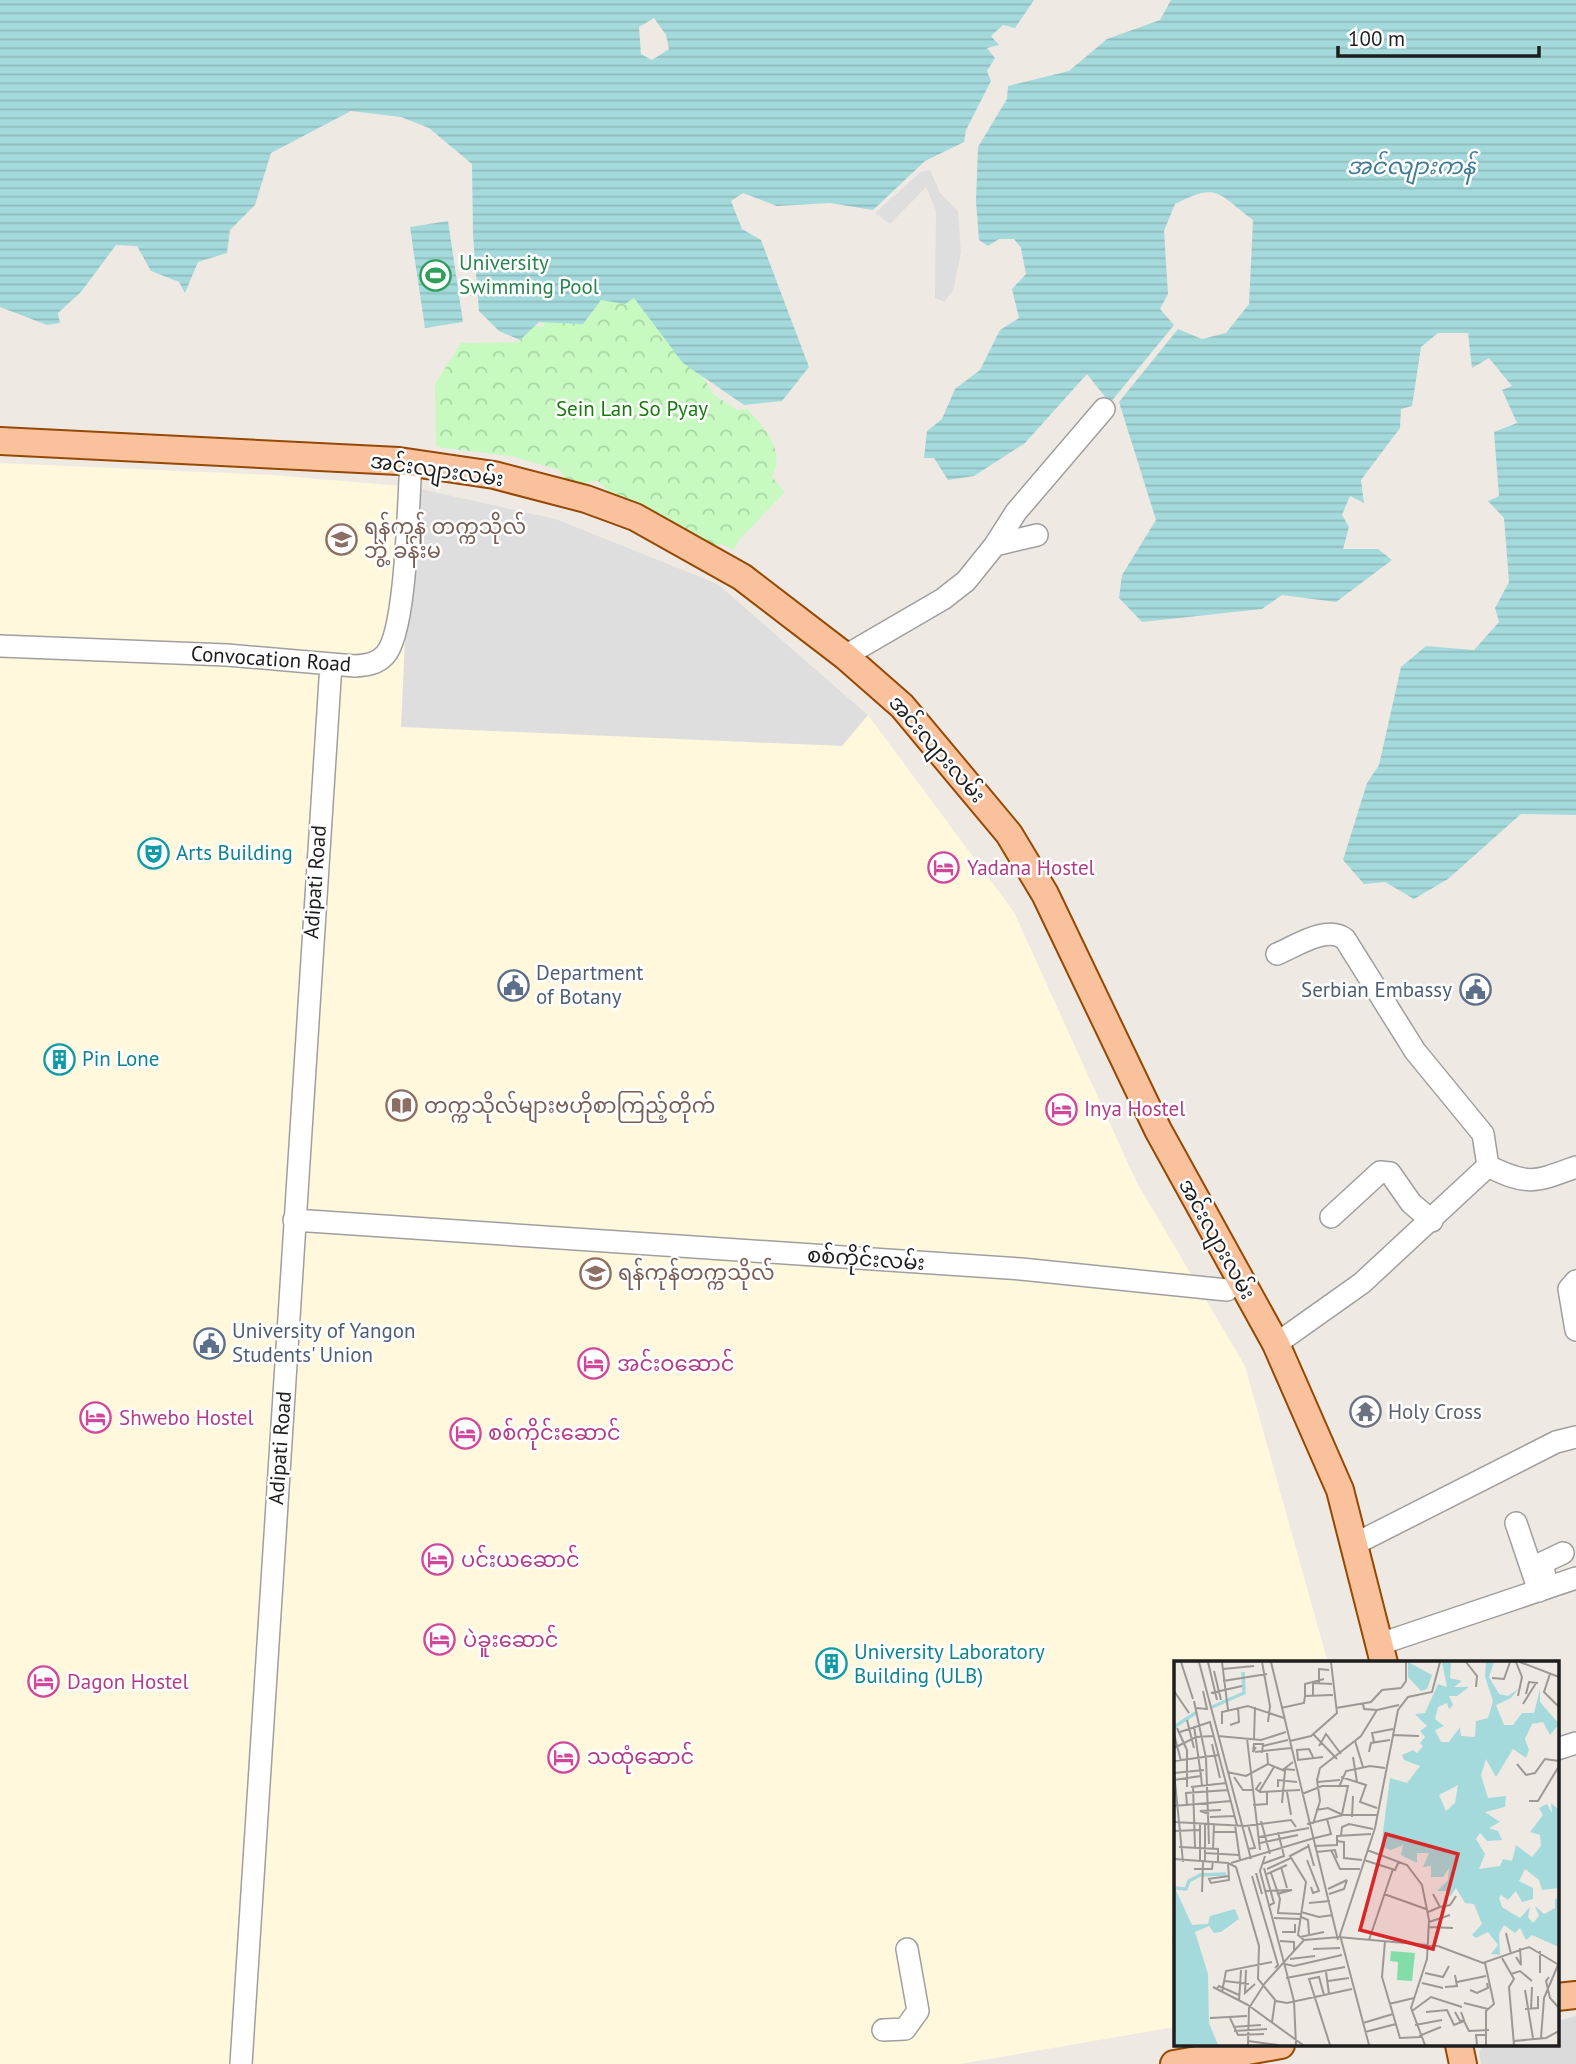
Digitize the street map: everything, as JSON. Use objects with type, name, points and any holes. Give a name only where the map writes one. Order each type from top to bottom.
[{"type":"main road","name":"အင်းလျားလမ်း","points":[[0,441],[411,463],[528,483],[635,517],[743,577],[845,656],[902,706],[1009,834],[1045,894],[1158,1130],[1276,1344],[1340,1490],[1382,1654]]},
{"type":"main road","points":[[1558,1997],[1576,1995]]},
{"type":"main road","points":[[1174,2064],[1275,2046]]},
{"type":"main road","points":[[1459,2046],[1463,2064]]},
{"type":"street","points":[[845,656],[915,617],[966,581],[995,545],[1016,512],[1104,409]]},
{"type":"street","name":"Convocation Road","points":[[0,646],[227,655],[331,664],[374,663],[386,654],[394,636],[401,594],[411,463]]},
{"type":"street","points":[[995,545],[1037,535]]},
{"type":"street","name":"Adipati Road","points":[[242,2064],[331,664]]},
{"type":"street","points":[[1277,954],[1326,934],[1340,935],[1346,939],[1415,1051],[1483,1134],[1488,1166]]},
{"type":"street","points":[[1276,1344],[1362,1283],[1432,1221],[1488,1166]]},
{"type":"street","points":[[1488,1166],[1509,1177],[1531,1182],[1576,1167]]},
{"type":"street","points":[[1331,1217],[1380,1172],[1390,1173],[1411,1203],[1432,1221]]},
{"type":"street","name":"စစ်ကိုင်းလမ်း","points":[[294,1220],[1021,1269],[1227,1290]]},
{"type":"street","points":[[1576,1280],[1569,1289],[1576,1331]]},
{"type":"street","points":[[1354,1544],[1556,1442],[1576,1437]]},
{"type":"street","points":[[1516,1523],[1544,1589]]},
{"type":"street","points":[[1544,1589],[1542,1563],[1563,1553]]},
{"type":"street","points":[[1382,1654],[1576,1578]]},
{"type":"street","points":[[1558,1749],[1576,1743]]},
{"type":"street","points":[[883,2031],[905,2029],[918,2011],[907,1949]]},
{"type":"shaded area","points":[[930,170],[940,193],[958,211],[961,252],[953,291],[944,302],[935,298],[936,211],[926,187],[890,224],[875,213],[921,172]]},
{"type":"shaded area","name":"ရန်ကုန်တက္ကသိုလ်","points":[[0,463],[273,475],[412,487],[556,519],[718,584],[868,715],[1014,912],[1136,1181],[1245,1366],[1327,1661],[1174,1661],[1174,2027],[959,2064],[0,2064]]},
{"type":"shaded area","points":[[412,487],[556,519],[718,584],[868,715],[842,746],[401,727]]},
{"type":"shaded area","points":[[1576,2016],[1576,2064],[1481,2064],[1479,2052],[1482,2046],[1558,2046],[1558,2021]]},
{"type":"green space","name":"Sein Lan So Pyay","points":[[640,214],[691,356],[713,394],[737,410],[747,409],[766,431],[775,448],[776,467],[772,477],[785,492],[739,540],[734,550],[722,544],[696,551],[630,513],[598,481],[569,485],[560,470],[511,456],[436,447],[435,384],[461,343],[518,342],[535,326],[544,327],[542,314]]},
{"type":"water","points":[[0,0],[1034,0],[1015,28],[1003,25],[991,36],[999,45],[987,48],[995,58],[987,71],[991,81],[966,130],[964,142],[925,161],[873,210],[830,203],[777,206],[743,193],[731,201],[742,229],[761,240],[809,367],[782,401],[744,405],[683,363],[634,298],[625,304],[601,300],[583,324],[539,322],[520,340],[499,331],[479,311],[473,235],[472,164],[429,128],[401,117],[351,111],[271,153],[255,205],[230,230],[227,253],[198,262],[185,293],[179,282],[151,271],[137,246],[116,245],[81,292],[58,313],[60,323],[47,325],[0,307]],"holes":[[[654,18],[666,35],[669,49],[652,60],[641,54],[639,27]]]},
{"type":"water","name":"အင်လျားကန်","points":[[1171,0],[1576,0],[1576,815],[1521,814],[1448,879],[1414,899],[1385,882],[1364,884],[1343,860],[1367,783],[1379,765],[1401,667],[1426,646],[1474,650],[1499,622],[1495,608],[1509,582],[1504,518],[1488,501],[1499,496],[1494,432],[1517,423],[1502,390],[1512,386],[1489,358],[1472,368],[1468,333],[1438,333],[1421,347],[1412,406],[1401,409],[1400,428],[1361,480],[1364,503],[1350,496],[1342,515],[1349,527],[1343,549],[1378,549],[1392,560],[1336,602],[1282,595],[1262,609],[1142,622],[1119,598],[1122,575],[1156,520],[1119,402],[1178,329],[1202,339],[1226,333],[1249,304],[1253,220],[1217,194],[1200,193],[1175,204],[1164,231],[1168,294],[1160,309],[1174,325],[1110,403],[1087,374],[1025,443],[974,476],[948,480],[934,458],[924,458],[927,431],[942,419],[955,389],[980,370],[1000,330],[1019,318],[1012,289],[1026,274],[1021,248],[1014,239],[999,239],[988,246],[979,240],[976,201],[978,147],[1007,99],[1008,86],[1069,71],[1107,39],[1160,20]]},
{"type":"water","name":"University Swimming Pool","points":[[448,221],[463,322],[425,328],[410,227]]},
{"type":"place","name":"University Swimming Pool","points":[[436,275]]},
{"type":"place","name":"ရန်ကုန် တက္ကသိုလ် ဘွဲ့ ခန်းမ","points":[[341,539]]},
{"type":"place","name":"Arts Building","points":[[153,853]]},
{"type":"place","name":"Yadana Hostel","points":[[944,868]]},
{"type":"place","name":"Department of Botany","points":[[513,985]]},
{"type":"place","name":"Serbian Embassy","points":[[1475,990]]},
{"type":"place","name":"Pin Lone","points":[[59,1059]]},
{"type":"place","name":"တက္ကသိုလ်များဗဟိုစာကြည့်တိုက်","points":[[401,1106]]},
{"type":"place","name":"Inya Hostel","points":[[1061,1109]]},
{"type":"place","name":"ရန်ကုန်တက္ကသိုလ်","points":[[595,1273]]},
{"type":"place","name":"University of Yangon Students' Union","points":[[209,1343]]},
{"type":"place","name":"အင်းဝ‌ဆောင်","points":[[594,1364]]},
{"type":"place","name":"Holy Cross","points":[[1365,1412]]},
{"type":"place","name":"Shwebo Hostel","points":[[96,1418]]},
{"type":"place","name":"စစ်ကိုင်းဆောင်","points":[[465,1433]]},
{"type":"place","name":"ပင်းယဆောင်","points":[[438,1560]]},
{"type":"place","name":"ပဲခူးဆောင်","points":[[440,1640]]},
{"type":"place","name":"University Laboratory Building (ULB)","points":[[831,1664]]},
{"type":"place","name":"Dagon Hostel","points":[[44,1682]]},
{"type":"place","name":"သထုံဆောင်","points":[[564,1757]]}]
